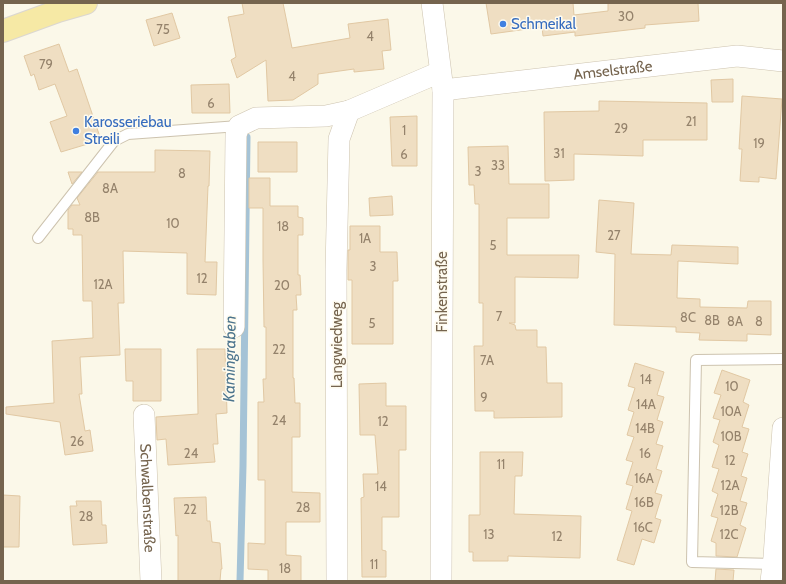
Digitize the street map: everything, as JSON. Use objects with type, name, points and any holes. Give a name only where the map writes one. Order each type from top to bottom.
[{"type":"main road","points":[[3,31],[58,11],[86,3]]},
{"type":"street","name":"Finkenstraße","points":[[432,3],[441,81],[441,581]]},
{"type":"street","name":"Amselstraße","points":[[441,81],[737,56],[783,61]]},
{"type":"street","points":[[234,327],[236,136],[239,126],[256,118],[326,116],[349,111],[441,81]]},
{"type":"street","name":"Langwiedweg","points":[[337,581],[336,270],[339,138],[349,111]]},
{"type":"street","name":"Schwalbenstraße","points":[[144,415],[152,581]]},
{"type":"street","points":[[773,572],[783,428]]},
{"type":"lane","points":[[38,238],[114,141],[128,134],[239,126]]},
{"type":"lane","points":[[773,572],[692,562],[696,360],[783,359]]},
{"type":"building","points":[[242,3],[283,3],[292,48],[350,38],[348,24],[388,19],[391,50],[382,51],[384,69],[354,72],[354,69],[318,74],[318,84],[293,100],[268,101],[266,60],[237,78],[231,60],[236,57],[228,17],[244,14]]},
{"type":"building","points":[[486,3],[573,3],[574,15],[608,11],[608,3],[698,3],[699,21],[645,25],[645,28],[575,36],[575,32],[543,36],[542,27],[491,34]]},
{"type":"building","points":[[172,13],[180,38],[154,46],[146,20]]},
{"type":"building","name":"Karosseriebau Streili","points":[[59,44],[69,72],[77,69],[101,140],[61,152],[50,122],[67,116],[55,84],[39,90],[34,74],[31,76],[24,56]]},
{"type":"building","points":[[733,79],[733,102],[712,102],[711,80]]},
{"type":"building","points":[[229,84],[230,113],[192,113],[191,85]]},
{"type":"building","points":[[742,96],[782,99],[776,179],[759,177],[759,182],[740,181],[742,149],[739,149]]},
{"type":"building","points":[[599,101],[707,103],[707,140],[643,140],[643,156],[574,154],[574,180],[545,181],[544,112],[599,111]]},
{"type":"building","points":[[417,116],[417,166],[392,166],[390,117]]},
{"type":"building","points":[[258,142],[297,142],[297,172],[258,172]]},
{"type":"building","points":[[508,146],[509,184],[549,184],[549,218],[507,218],[507,255],[579,255],[578,278],[515,277],[515,323],[509,323],[515,325],[516,330],[537,330],[537,347],[546,347],[547,383],[562,383],[562,417],[494,418],[494,411],[475,411],[474,346],[483,346],[483,303],[479,303],[479,204],[475,204],[474,185],[469,185],[468,147]]},
{"type":"building","points":[[155,150],[210,151],[205,262],[217,262],[216,295],[187,294],[187,253],[123,251],[124,303],[118,303],[120,355],[80,357],[82,394],[79,394],[85,431],[90,430],[93,451],[65,455],[60,422],[6,414],[6,407],[54,403],[52,341],[93,338],[92,301],[83,301],[82,235],[73,235],[73,229],[68,229],[68,210],[72,205],[80,205],[77,198],[98,172],[155,172]]},
{"type":"building","points":[[68,172],[82,172],[72,184]]},
{"type":"building","points":[[249,178],[270,178],[270,206],[298,206],[298,217],[303,218],[303,235],[298,235],[298,275],[300,275],[301,295],[296,295],[297,310],[293,310],[293,378],[295,403],[300,403],[300,437],[292,437],[292,492],[320,493],[320,522],[286,522],[286,555],[301,556],[301,581],[268,581],[268,570],[248,569],[248,543],[265,544],[265,480],[258,480],[258,402],[264,402],[263,379],[266,379],[263,208],[249,208]]},
{"type":"building","points":[[392,196],[393,215],[370,216],[369,198]]},
{"type":"building","points":[[599,200],[634,203],[631,254],[671,255],[672,245],[738,247],[738,264],[678,261],[677,298],[700,299],[700,307],[747,308],[748,301],[771,301],[771,335],[747,334],[747,341],[699,340],[700,333],[676,332],[676,327],[614,325],[615,254],[596,252]]},
{"type":"building","points":[[350,226],[380,226],[380,252],[397,252],[398,281],[393,281],[393,344],[352,344],[352,280],[348,280]]},
{"type":"building","points":[[125,349],[161,349],[161,401],[133,401],[133,381],[126,381]]},
{"type":"building","points":[[197,349],[225,349],[227,413],[216,414],[218,444],[213,444],[215,462],[168,465],[166,439],[157,440],[156,417],[198,414]]},
{"type":"building","points":[[635,363],[664,372],[657,395],[664,397],[657,420],[663,422],[656,444],[663,446],[656,469],[662,471],[655,493],[662,495],[655,518],[661,520],[654,543],[642,539],[634,565],[617,560],[632,511],[626,509],[633,486],[626,484],[633,462],[626,460],[634,437],[627,435],[634,412],[628,410],[635,388],[628,386]]},
{"type":"building","points":[[722,370],[750,380],[743,402],[749,405],[742,427],[749,429],[742,452],[748,454],[741,476],[747,478],[740,501],[747,503],[740,525],[746,528],[737,557],[716,556],[716,543],[711,541],[718,518],[711,516],[718,494],[712,491],[719,469],[712,467],[719,445],[713,442],[720,420],[713,418],[721,395],[714,393]]},
{"type":"building","points":[[386,383],[386,406],[406,406],[406,450],[399,450],[399,517],[382,517],[382,550],[386,551],[386,577],[362,577],[361,498],[364,497],[363,474],[378,474],[375,435],[360,435],[359,384]]},
{"type":"building","points":[[480,452],[523,452],[522,476],[515,476],[514,514],[581,516],[580,558],[508,556],[508,561],[473,561],[473,552],[469,552],[469,515],[480,515]]},
{"type":"building","points":[[3,495],[20,496],[19,547],[3,547]]},
{"type":"building","points":[[206,497],[207,521],[210,521],[212,542],[220,543],[222,569],[220,581],[178,581],[178,535],[176,536],[174,498]]},
{"type":"building","points":[[76,501],[101,501],[102,525],[106,525],[107,543],[73,545],[70,506],[77,506]]},
{"type":"building","points":[[716,569],[734,570],[733,581],[715,581]]},
{"type":"waterway","name":"Kamingraben","points":[[240,581],[247,137]]},
{"type":"place","name":"Schmeikal","points":[[503,24]]},
{"type":"place","name":"Karosseriebau Streili","points":[[76,131]]}]
